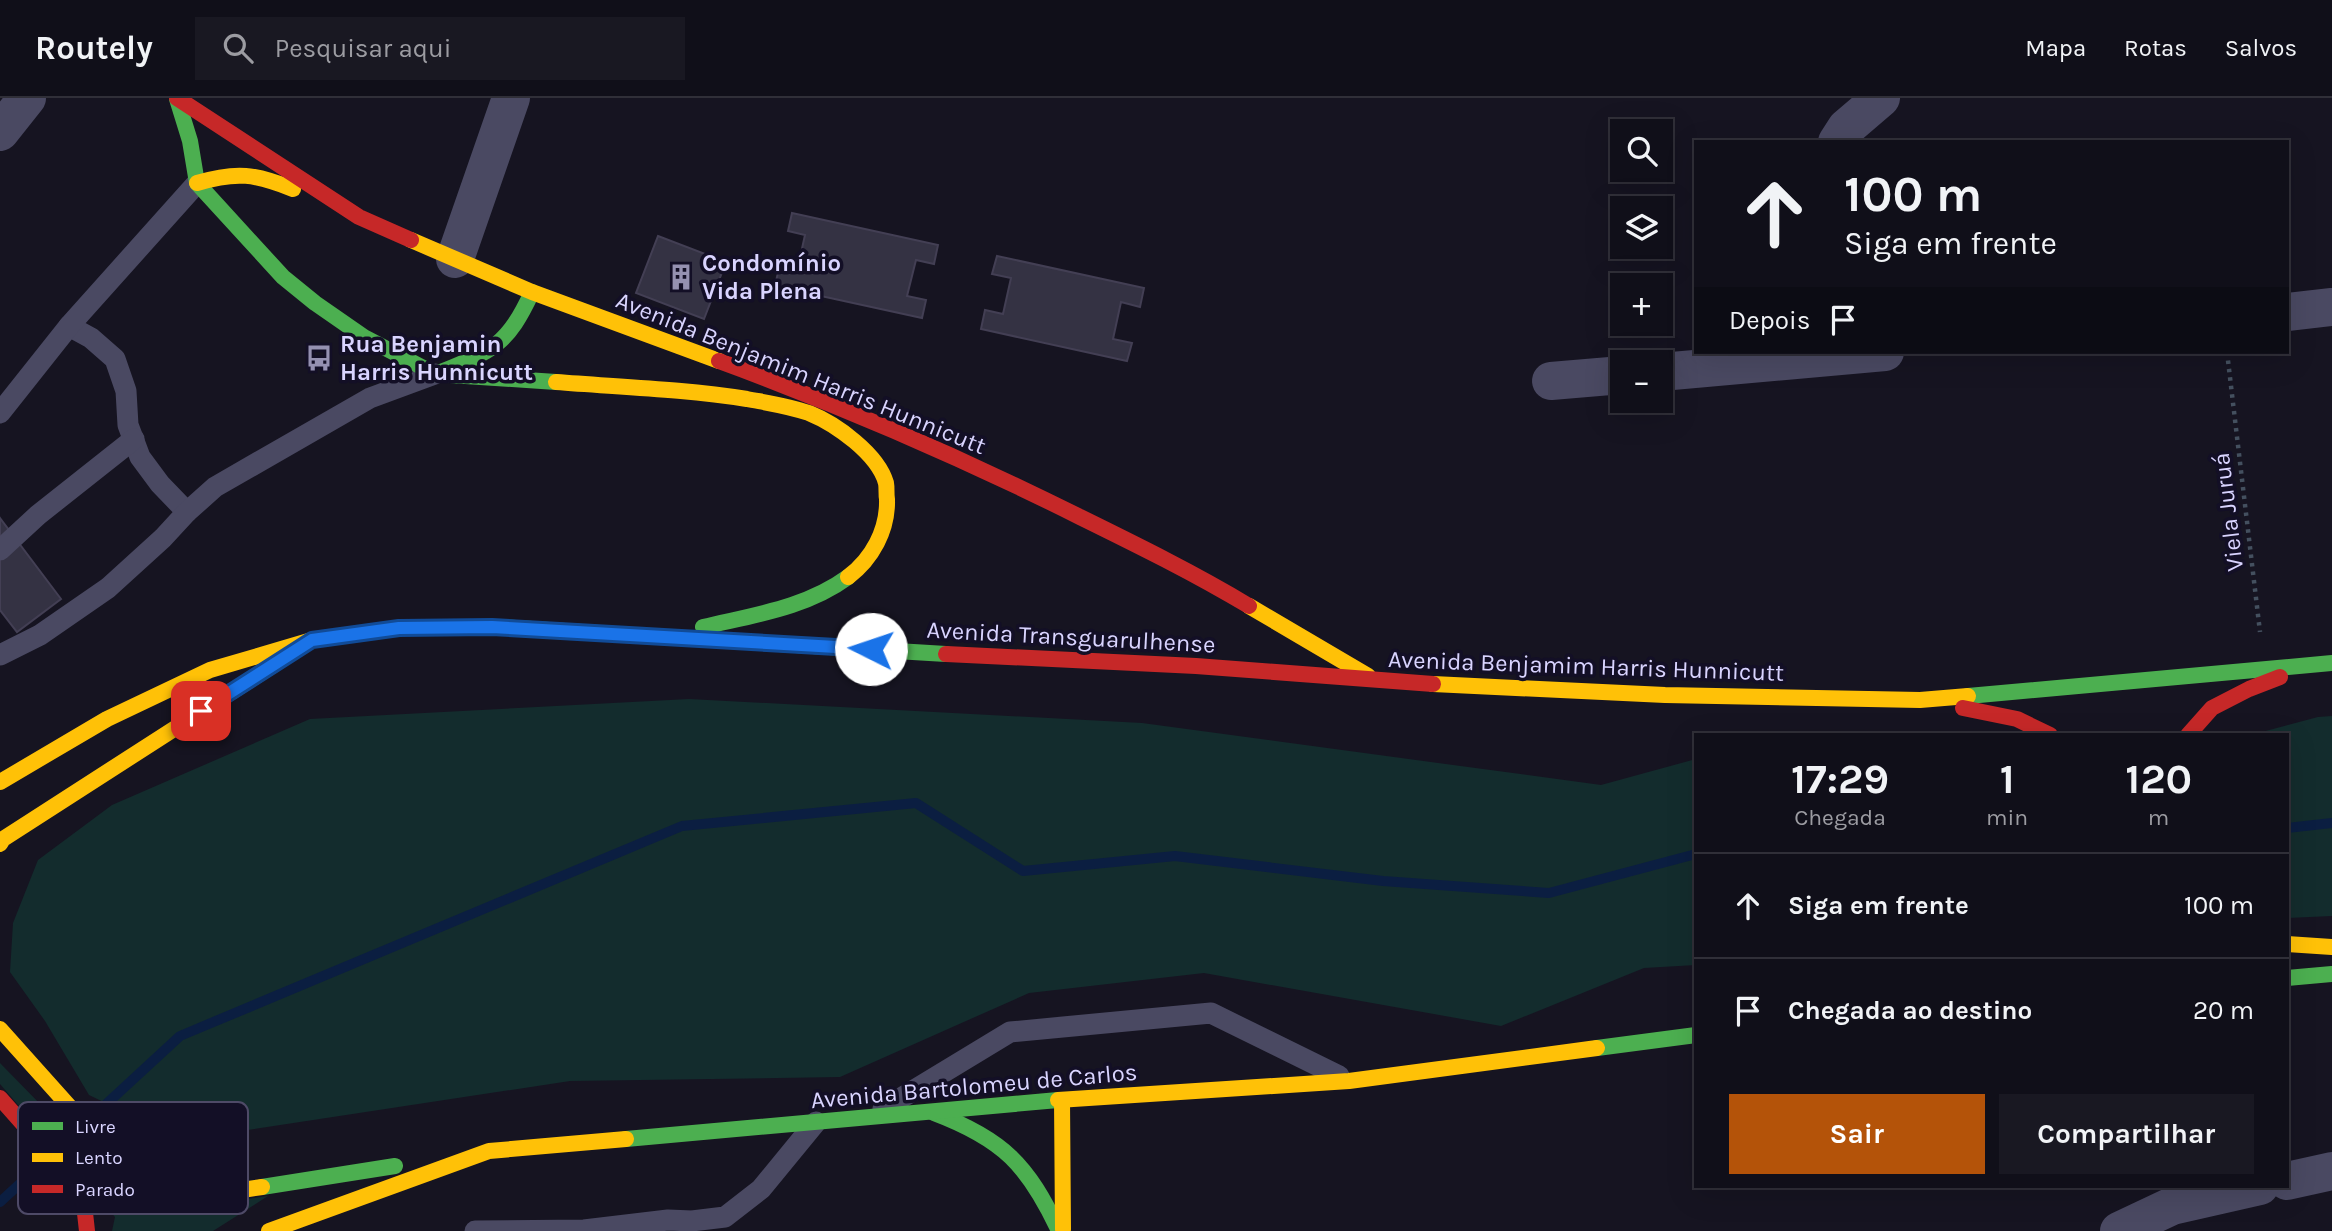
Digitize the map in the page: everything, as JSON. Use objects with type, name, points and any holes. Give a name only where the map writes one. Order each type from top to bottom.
[{"type":"main road","name":"Avenida Benjamim Harris Hunnicutt","points":[[177,98],[190,141],[197,183],[283,277],[314,303],[364,337],[435,374],[709,393],[781,405],[811,414],[851,437],[873,460],[886,483],[887,510],[878,542],[861,567],[833,588],[802,603],[667,636]]},
{"type":"main road","name":"Avenida Benjamim Harris Hunnicutt","points":[[177,98],[359,217],[532,292],[757,375],[888,427],[1018,486],[1196,574],[1376,681],[1665,695],[1920,700],[2332,663]]},
{"type":"main road","points":[[197,183],[231,172],[258,175],[359,217]]},
{"type":"main road","points":[[435,374],[487,353],[505,340],[517,325],[532,292]]},
{"type":"main road","name":"Avenida Transguarulhense","points":[[0,782],[107,719],[210,670],[312,640],[399,628],[479,627],[667,636],[1196,666],[1376,681]]},
{"type":"main road","points":[[0,844],[2,839],[312,640]]},
{"type":"main road","points":[[2190,733],[2212,708],[2249,689],[2315,664]]},
{"type":"main road","points":[[1920,700],[2017,719],[2046,733]]},
{"type":"main road","points":[[2289,944],[2332,947]]},
{"type":"main road","points":[[2289,978],[2332,974]]},
{"type":"main road","points":[[0,1029],[64,1102]]},
{"type":"main road","name":"Avenida Bartolomeu de Carlos","points":[[269,1231],[489,1151],[1062,1100],[1349,1081],[1694,1035]]},
{"type":"main road","points":[[0,1098],[18,1118]]},
{"type":"main road","points":[[1061,1231],[1062,1100]]},
{"type":"main road","points":[[928,1111],[983,1134],[1007,1151],[1029,1174],[1061,1231]]},
{"type":"main road","points":[[248,1188],[489,1151]]},
{"type":"street","points":[[455,259],[511,98]]},
{"type":"street","points":[[1838,140],[1846,128],[1881,98]]},
{"type":"street","points":[[2289,312],[2332,307]]},
{"type":"street","points":[[1673,369],[1718,360],[1843,354]]},
{"type":"street","points":[[1550,381],[1610,376]]},
{"type":"street","points":[[2289,1181],[2332,1171]]},
{"type":"street","points":[[2119,1231],[2172,1206],[2251,1188]]},
{"type":"lane","points":[[0,413],[69,326],[197,183]]},
{"type":"lane","points":[[69,326],[91,338],[115,359],[125,391],[128,425],[140,457],[160,484],[187,512]]},
{"type":"lane","points":[[0,655],[40,635],[108,587],[215,487],[333,417],[370,398],[435,374]]},
{"type":"lane","points":[[0,550],[38,515],[134,439]]},
{"type":"lane","points":[[872,1116],[1010,1032],[1210,1013],[1349,1081]]},
{"type":"lane","points":[[475,1231],[584,1230],[668,1220],[692,1221],[725,1217],[761,1189],[816,1122]]},
{"type":"path","name":"Viela Juruá","points":[[2227,354],[2264,668]]},
{"type":"green space","points":[[689,699],[1142,723],[1601,785],[1694,760],[1694,965],[1644,968],[1501,1026],[1204,973],[1029,993],[840,1077],[570,1081],[248,1130],[248,1102],[103,1102],[89,1095],[45,1021],[10,972],[13,923],[38,860],[112,805],[310,719]]},
{"type":"green space","points":[[2332,716],[2332,916],[2289,918],[2289,733],[2258,733],[2318,717]]},
{"type":"green space","points":[[0,1063],[38,1102],[18,1102],[18,1105],[0,1084]]},
{"type":"green space","points":[[268,1196],[248,1209],[248,1199]]},
{"type":"green space","points":[[112,1214],[240,1214],[213,1231],[112,1231],[115,1217]]},
{"type":"building","points":[[792,213],[938,245],[934,264],[916,260],[907,296],[926,300],[922,318],[775,286],[779,268],[797,271],[805,235],[788,231]]},
{"type":"building","name":"Condomínio Vida Plena","points":[[658,236],[726,262],[704,319],[636,293]]},
{"type":"building","points":[[997,256],[1144,288],[1140,307],[1121,302],[1113,339],[1132,343],[1127,361],[981,329],[985,310],[1003,314],[1011,278],[992,274]]},
{"type":"building","points":[[0,518],[61,599],[17,632],[0,610]]},
{"type":"waterway","points":[[108,1102],[180,1036],[682,826],[916,803],[1023,871],[1175,856],[1383,881],[1549,893],[1694,855]]},
{"type":"waterway","points":[[2289,828],[2332,823]]},
{"type":"waterway","points":[[0,1202],[18,1185]]},
{"type":"traffic: fast","points":[[177,99],[190,141],[197,183],[283,277],[315,303],[364,337],[435,374],[556,382]]},
{"type":"traffic: fast","points":[[441,372],[474,358],[497,344],[515,323],[532,292]]},
{"type":"traffic: fast","points":[[703,627],[797,603],[832,588],[848,577]]},
{"type":"traffic: fast","points":[[499,627],[946,654]]},
{"type":"traffic: fast","points":[[1968,696],[2332,663]]},
{"type":"traffic: fast","points":[[2289,978],[2332,974]]},
{"type":"traffic: fast","points":[[1597,1048],[1694,1035]]},
{"type":"traffic: fast","points":[[626,1139],[1058,1100]]},
{"type":"traffic: fast","points":[[934,1113],[978,1133],[1011,1157],[1036,1188],[1059,1231]]},
{"type":"traffic: fast","points":[[262,1187],[395,1166]]},
{"type":"traffic: slow","points":[[197,183],[224,177],[246,176],[293,189]]},
{"type":"traffic: slow","points":[[411,240],[532,292],[719,361]]},
{"type":"traffic: slow","points":[[556,382],[747,399],[809,413],[843,432],[865,451],[882,472],[887,499],[885,522],[877,543],[864,562],[848,577]]},
{"type":"traffic: slow","points":[[1249,606],[1368,676]]},
{"type":"traffic: slow","points":[[0,782],[107,719],[210,670],[312,640],[399,628],[499,627]]},
{"type":"traffic: slow","points":[[0,844],[3,839],[275,664]]},
{"type":"traffic: slow","points":[[1433,684],[1665,695],[1920,700],[1968,696]]},
{"type":"traffic: slow","points":[[2289,944],[2332,947]]},
{"type":"traffic: slow","points":[[0,1029],[65,1102]]},
{"type":"traffic: slow","points":[[1058,1100],[1349,1081],[1597,1048]]},
{"type":"traffic: slow","points":[[1062,1100],[1063,1229]]},
{"type":"traffic: slow","points":[[269,1231],[489,1151],[626,1139]]},
{"type":"traffic: slow","points":[[248,1189],[262,1187]]},
{"type":"traffic: jam","points":[[177,98],[359,217],[411,240]]},
{"type":"traffic: jam","points":[[719,361],[856,415],[991,474],[1165,560],[1249,606]]},
{"type":"traffic: jam","points":[[946,654],[1196,666],[1433,684]]},
{"type":"traffic: jam","points":[[2190,733],[2212,708],[2280,677]]},
{"type":"traffic: jam","points":[[1963,708],[2017,719],[2046,733]]},
{"type":"traffic: jam","points":[[0,1098],[18,1118]]},
{"type":"traffic: jam","points":[[85,1214],[87,1231]]},
{"type":"place","name":"Condomínio Vida Plena","points":[[681,277]]},
{"type":"place","name":"Rua Benjamin Harris Hunnicutt","points":[[319,358]]},
{"type":"route","points":[[201,711],[312,640],[399,628],[492,627],[871,649]]}]
